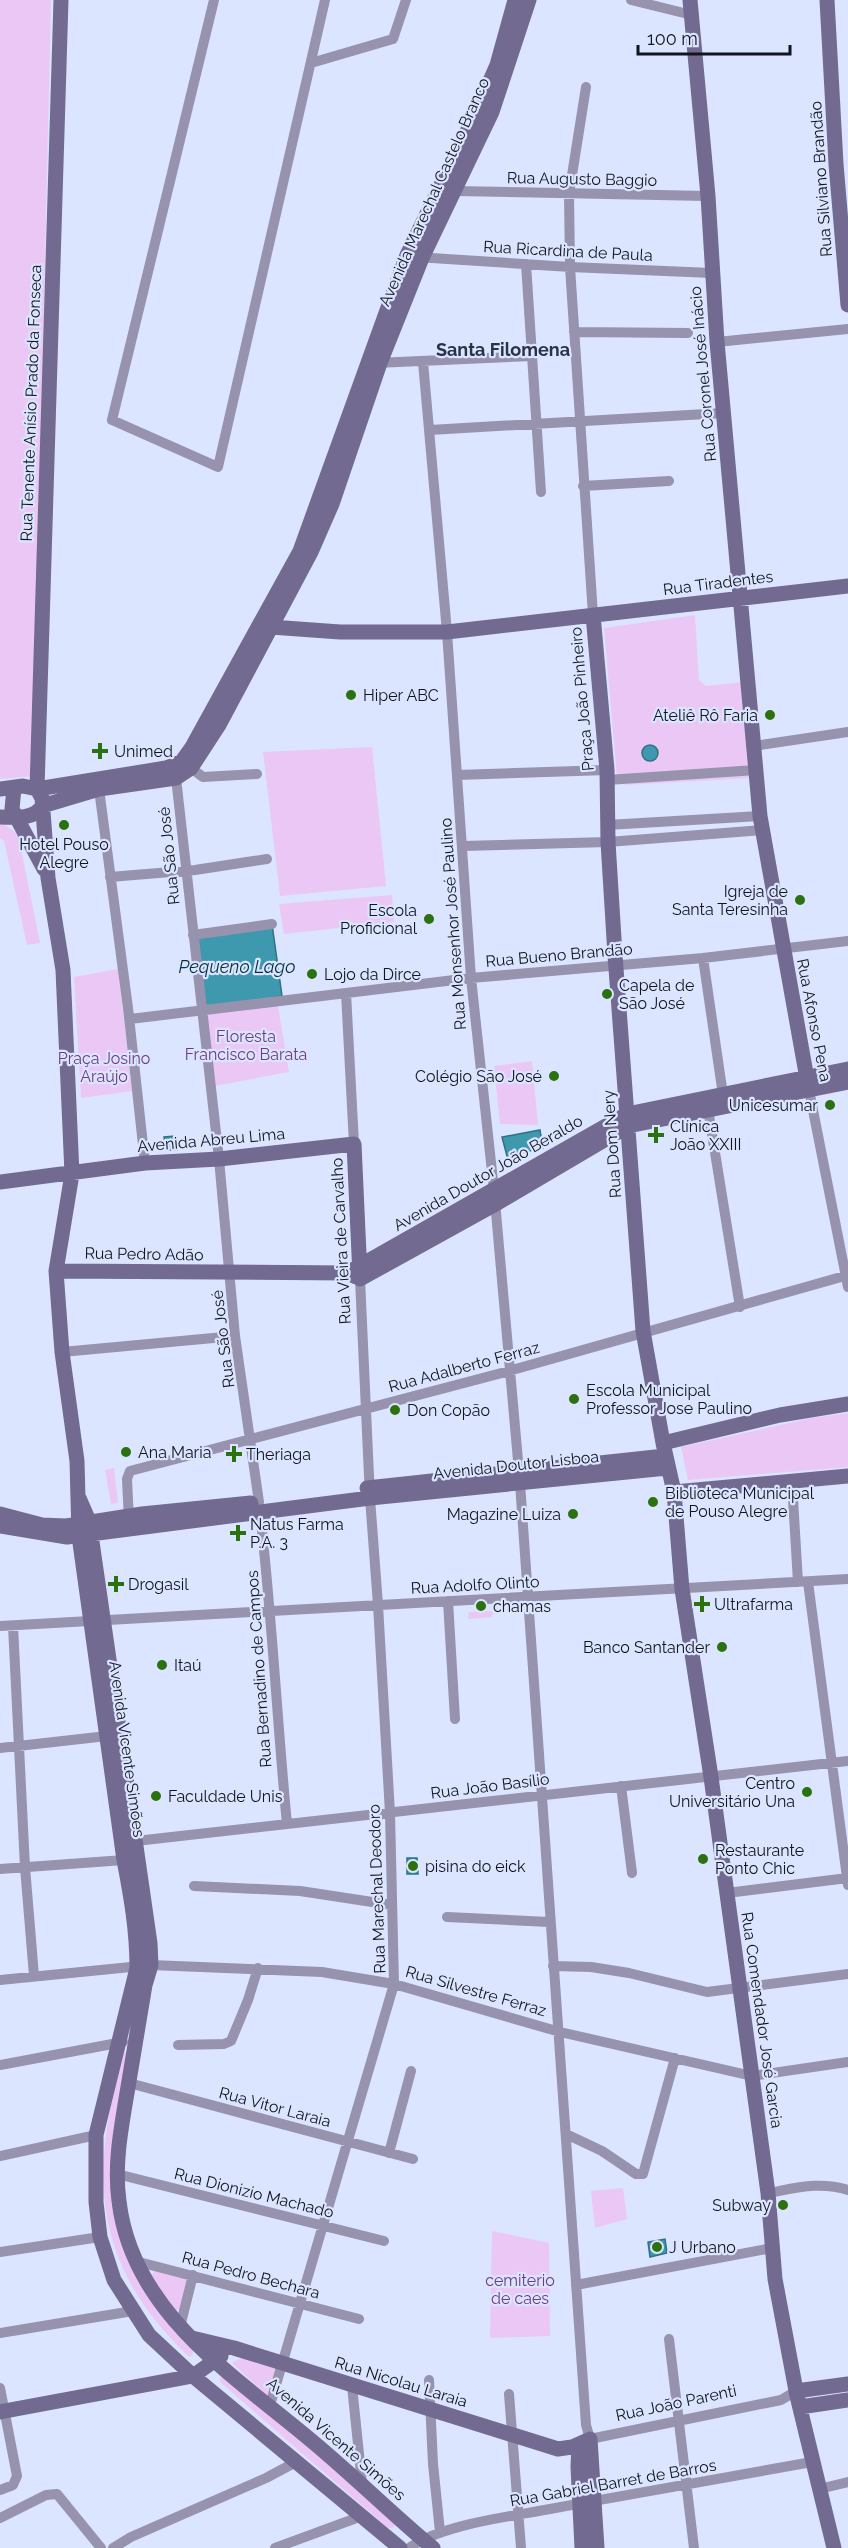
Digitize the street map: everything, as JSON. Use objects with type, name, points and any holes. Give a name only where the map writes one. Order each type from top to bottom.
[{"type":"street","name":"Rua Tenente Anísio Prado da Fonseca","points":[[48,877],[42,806],[38,789],[61,0]]},
{"type":"street","points":[[214,0],[112,420],[218,466],[326,0]]},
{"type":"street","points":[[311,63],[393,39],[406,0]]},
{"type":"street","name":"Avenida Marechal Castelo Branco","points":[[42,806],[99,789],[176,778],[191,768],[219,724],[311,552],[374,363],[415,256],[497,65],[515,0]]},
{"type":"street","name":"Avenida Marechal Castelo Branco","points":[[415,256],[455,190],[492,112],[529,0]]},
{"type":"street","points":[[631,0],[691,7]]},
{"type":"street","name":"Rua Silviano Brandão","points":[[827,0],[836,164],[848,305]]},
{"type":"street","name":"Rua Silviano Brandão","points":[[831,50],[836,0]]},
{"type":"street","name":"Rua Coronel José Inácio","points":[[691,7],[708,196],[723,413],[754,746]]},
{"type":"street","points":[[586,87],[569,194],[570,267],[593,615]]},
{"type":"street","name":"Rua Augusto Baggio","points":[[455,190],[708,196]]},
{"type":"street","name":"Rua Ricardina de Paula","points":[[415,256],[570,267],[712,273]]},
{"type":"street","points":[[526,264],[541,492]]},
{"type":"street","points":[[717,342],[848,329]]},
{"type":"street","points":[[574,332],[688,333]]},
{"type":"street","points":[[374,363],[532,356]]},
{"type":"street","name":"Rua Monsenhor José Paulino","points":[[423,362],[447,632],[471,978],[519,1476],[543,1795],[549,1922],[560,2032],[585,2436]]},
{"type":"street","points":[[430,430],[723,413]]},
{"type":"street","points":[[584,486],[669,481]]},
{"type":"street","name":"Avenida Marechal Castelo Branco","points":[[38,789],[166,768],[182,761],[326,502]]},
{"type":"street","name":"Rua Tiradentes","points":[[271,627],[340,632],[447,632],[848,586]]},
{"type":"street","name":"Praça João Pinheiro","points":[[593,615],[607,775],[608,842]]},
{"type":"street","name":"Avenida Marechal Castelo Branco","points":[[250,641],[258,633],[271,627]]},
{"type":"street","points":[[762,823],[754,746],[848,732]]},
{"type":"street","points":[[191,768],[203,777],[257,774]]},
{"type":"street","name":"Praça João Pinheiro","points":[[607,775],[756,770]]},
{"type":"street","points":[[457,775],[607,775]]},
{"type":"street","name":"Rua São José","points":[[176,778],[219,1159],[236,1336],[260,1507]]},
{"type":"street","points":[[38,789],[30,786],[7,789],[12,809],[48,877]]},
{"type":"street","points":[[99,789],[130,1019],[145,1163]]},
{"type":"street","points":[[0,817],[33,815],[42,806]]},
{"type":"street","points":[[607,825],[762,823]]},
{"type":"street","points":[[463,846],[608,842],[762,823]]},
{"type":"street","name":"Rua Afonso Pena","points":[[762,823],[782,947],[847,1279]]},
{"type":"street","name":"Rua Dom Nery","points":[[608,842],[643,1331],[665,1456],[674,1492]]},
{"type":"street","points":[[110,877],[267,859]]},
{"type":"street","name":"Avenida Vicente Simões","points":[[48,877],[63,970],[72,1174],[56,1271],[62,1352],[77,1461],[79,1498],[77,1510],[84,1529],[136,1841],[144,1967],[136,2041],[118,2144],[117,2174],[123,2229],[135,2261],[155,2296],[184,2332],[214,2360],[362,2483],[421,2545]]},
{"type":"street","points":[[193,935],[272,924]]},
{"type":"street","name":"Rua Bueno Brandão","points":[[130,1019],[471,978],[703,958],[848,941]]},
{"type":"street","points":[[703,958],[723,1095]]},
{"type":"street","name":"Rua Vieira de Carvalho","points":[[346,993],[354,1144],[355,1273],[367,1409],[369,1493]]},
{"type":"street","name":"Avenida Doutor João Beraldo","points":[[355,1273],[423,1238],[628,1120],[808,1084],[848,1069]]},
{"type":"street","name":"Avenida Doutor João Beraldo","points":[[707,1105],[723,1095],[808,1084],[848,1082]]},
{"type":"street","points":[[707,1105],[740,1307]]},
{"type":"street","name":"Avenida Abreu Lima","points":[[0,1182],[145,1163],[219,1159],[354,1144]]},
{"type":"street","name":"Rua Pedro Adão","points":[[56,1271],[230,1274],[355,1273]]},
{"type":"street","name":"Rua Adalberto Ferraz","points":[[129,1522],[127,1479],[130,1471],[508,1371],[643,1331],[847,1279]]},
{"type":"street","points":[[62,1352],[236,1336]]},
{"type":"street","name":"Avenida Doutor Lisboa","points":[[84,1529],[665,1456],[780,1414],[848,1404]]},
{"type":"street","points":[[674,1492],[848,1476]]},
{"type":"street","points":[[727,1893],[848,1880],[803,1582],[792,1482]]},
{"type":"street","name":"Rua Comendador José Garcia","points":[[674,1492],[682,1589],[727,1893],[768,2193],[772,2247],[796,2391],[834,2548]]},
{"type":"street","name":"Rua Marechal Deodoro","points":[[270,2405],[394,1984],[390,1813],[369,1493]]},
{"type":"street","name":"Rua Bernadino de Campos","points":[[260,1507],[271,1610],[277,1719],[287,1824]]},
{"type":"street","points":[[0,1514],[42,1525],[84,1529]]},
{"type":"street","points":[[0,1526],[45,1535],[84,1529]]},
{"type":"street","name":"Rua Adolfo Olinto","points":[[0,1626],[848,1579]]},
{"type":"street","points":[[448,1601],[455,1719]]},
{"type":"street","name":"Avenida Vicente Simões","points":[[98,1620],[107,1736],[124,1860],[144,1967],[118,2042],[96,2135],[96,2202],[100,2237],[114,2280],[149,2335],[193,2376],[399,2548]]},
{"type":"street","points":[[13,1626],[25,1867],[34,1976]]},
{"type":"street","points":[[0,1748],[107,1736]]},
{"type":"street","name":"Rua João Basílio","points":[[136,1841],[848,1761]]},
{"type":"street","points":[[621,1786],[632,1873]]},
{"type":"street","points":[[0,1869],[124,1860]]},
{"type":"street","points":[[194,1886],[300,1891],[392,1905]]},
{"type":"street","points":[[447,1917],[549,1922]]},
{"type":"street","points":[[553,1966],[591,1967],[629,1972],[707,1992],[848,1974]]},
{"type":"street","name":"Rua Silvestre Ferraz","points":[[0,1980],[144,1967],[258,1968],[352,1975],[394,1984],[560,2032],[752,2076]]},
{"type":"street","points":[[178,2045],[224,2044],[231,2041],[258,1968]]},
{"type":"street","points":[[0,2065],[118,2042],[136,2041]]},
{"type":"street","points":[[566,2134],[602,2151],[641,2175],[645,2172],[675,2058]]},
{"type":"street","points":[[752,2076],[848,2062]]},
{"type":"street","points":[[389,2152],[411,2071]]},
{"type":"street","name":"Rua Vitor Laraia","points":[[129,2083],[413,2159]]},
{"type":"street","points":[[0,2156],[96,2135]]},
{"type":"street","name":"Rua Dionizio Machado","points":[[117,2174],[384,2241]]},
{"type":"street","points":[[768,2193],[816,2184],[827,2184],[848,2190]]},
{"type":"street","points":[[1,2248],[100,2237]]},
{"type":"street","points":[[576,2285],[772,2247]]},
{"type":"street","name":"Rua Pedro Bechara","points":[[135,2261],[359,2319]]},
{"type":"street","points":[[184,2332],[193,2275]]},
{"type":"street","points":[[0,2333],[133,2311]]},
{"type":"street","name":"Rua Nicolau Laraia","points":[[184,2332],[558,2449],[585,2436]]},
{"type":"street","points":[[669,2339],[694,2548]]},
{"type":"street","points":[[2,2411],[193,2376],[234,2348]]},
{"type":"street","points":[[429,2380],[433,2464],[441,2532]]},
{"type":"street","points":[[796,2391],[848,2384]]},
{"type":"street","points":[[352,2385],[362,2483]]},
{"type":"street","points":[[0,2388],[2,2411],[17,2476],[13,2485],[0,2490]]},
{"type":"street","name":"Rua João Parenti","points":[[585,2436],[781,2400],[796,2391]]},
{"type":"street","points":[[509,2394],[521,2548]]},
{"type":"street","points":[[781,2400],[800,2407],[848,2400]]},
{"type":"street","points":[[582,2548],[586,2502],[585,2436]]},
{"type":"street","points":[[113,2548],[133,2542],[296,2462]]},
{"type":"street","name":"Rua Gabriel Barret de Barros","points":[[421,2545],[441,2532],[518,2515],[812,2462]]},
{"type":"street","points":[[819,2489],[848,2482]]},
{"type":"street","points":[[0,2518],[46,2495],[57,2494],[100,2548]]},
{"type":"street","points":[[586,2502],[597,2548]]},
{"type":"street","points":[[275,2548],[362,2516]]},
{"type":"green space","points":[[0,0],[51,0],[33,776],[0,779]]},
{"type":"green space","points":[[695,615],[699,680],[706,686],[744,682],[751,778],[625,785],[617,777],[604,628]]},
{"type":"green space","points":[[372,747],[386,886],[280,896],[263,752]]},
{"type":"green space","points":[[0,822],[18,834],[40,943],[27,945],[4,841],[0,838]]},
{"type":"green space","points":[[392,895],[394,922],[284,934],[279,904]]},
{"type":"green space","name":"Praça Josino Araújo","points":[[118,969],[132,1091],[81,1098],[74,977]]},
{"type":"green space","name":"Floresta Francisco Barata","points":[[278,1006],[289,1072],[215,1086],[205,1013]]},
{"type":"green space","points":[[532,1061],[538,1125],[500,1124],[494,1066]]},
{"type":"green space","points":[[848,1413],[848,1467],[688,1480],[681,1447],[812,1418]]},
{"type":"green space","points":[[114,1468],[118,1503],[111,1504],[105,1470]]},
{"type":"green space","points":[[493,1611],[492,1617],[468,1619],[469,1612]]},
{"type":"green space","points":[[123,2052],[127,2052],[112,2167],[136,2274],[152,2303],[194,2349],[192,2356],[188,2356],[162,2329],[141,2301],[125,2272],[113,2242],[106,2211],[103,2178],[105,2143],[116,2071]]},
{"type":"green space","points":[[623,2188],[627,2219],[595,2228],[591,2191]]},
{"type":"green space","name":"cemiterio de caes","points":[[492,2231],[549,2243],[550,2336],[490,2338]]},
{"type":"green space","points":[[156,2269],[187,2277],[181,2309],[174,2311],[151,2276]]},
{"type":"green space","points":[[243,2357],[277,2366],[268,2396],[232,2363]]},
{"type":"green space","points":[[223,2374],[394,2520],[396,2525],[388,2528],[220,2382]]},
{"type":"water","points":[[647,745],[653,745],[658,753],[656,759],[647,761],[642,756],[642,750]]},
{"type":"water","name":"Pequeno Lago","points":[[272,924],[282,996],[202,1010],[193,935]]},
{"type":"water","points":[[540,1130],[543,1148],[507,1156],[502,1137]]},
{"type":"water","points":[[175,1136],[177,1150],[166,1150],[164,1137]]},
{"type":"water","name":"pisina do eick","points":[[407,1858],[417,1858],[418,1874],[407,1874]]},
{"type":"water","name":"J Urbano","points":[[665,2239],[667,2253],[650,2257],[648,2242]]},
{"type":"place","name":"Hiper ABC","points":[[351,695]]},
{"type":"place","name":"Ateliê Rô Faria","points":[[770,715]]},
{"type":"place","name":"Unimed","points":[[100,751]]},
{"type":"place","name":"Hotel Pouso Alegre","points":[[64,825]]},
{"type":"place","name":"Igreja de Santa Teresinha","points":[[800,900]]},
{"type":"place","name":"Escola Proficional","points":[[429,919]]},
{"type":"place","name":"Lojo da Dirce","points":[[312,974]]},
{"type":"place","name":"Capela de São José","points":[[607,994]]},
{"type":"place","name":"Colégio São José","points":[[554,1076]]},
{"type":"place","name":"Unicesumar","points":[[830,1105]]},
{"type":"place","name":"Clínica João XXIII","points":[[656,1135]]},
{"type":"place","name":"Escola Municipal Professor Jose Paulino","points":[[574,1399]]},
{"type":"place","name":"Don Copão","points":[[395,1410]]},
{"type":"place","name":"Ana Maria","points":[[126,1452]]},
{"type":"place","name":"Theriaga","points":[[234,1454]]},
{"type":"place","name":"Biblioteca Municipal de Pouso Alegre","points":[[653,1502]]},
{"type":"place","name":"Magazine Luiza","points":[[573,1514]]},
{"type":"place","name":"Natus Farma P.A. 3","points":[[238,1533]]},
{"type":"place","name":"Drogasil","points":[[116,1584]]},
{"type":"place","name":"Ultrafarma","points":[[702,1604]]},
{"type":"place","name":"chamas","points":[[481,1606]]},
{"type":"place","name":"Banco Santander","points":[[722,1647]]},
{"type":"place","name":"Itaú","points":[[162,1665]]},
{"type":"place","name":"Centro Universitário Una","points":[[807,1792]]},
{"type":"place","name":"Faculdade Unis","points":[[156,1796]]},
{"type":"place","name":"Restaurante Ponto Chic","points":[[703,1859]]},
{"type":"place","name":"pisina do eick","points":[[413,1866]]},
{"type":"place","name":"Subway","points":[[783,2205]]},
{"type":"place","name":"J Urbano","points":[[657,2247]]},
{"type":"district","name":"Santa Filomena","points":[[503,349]]}]
